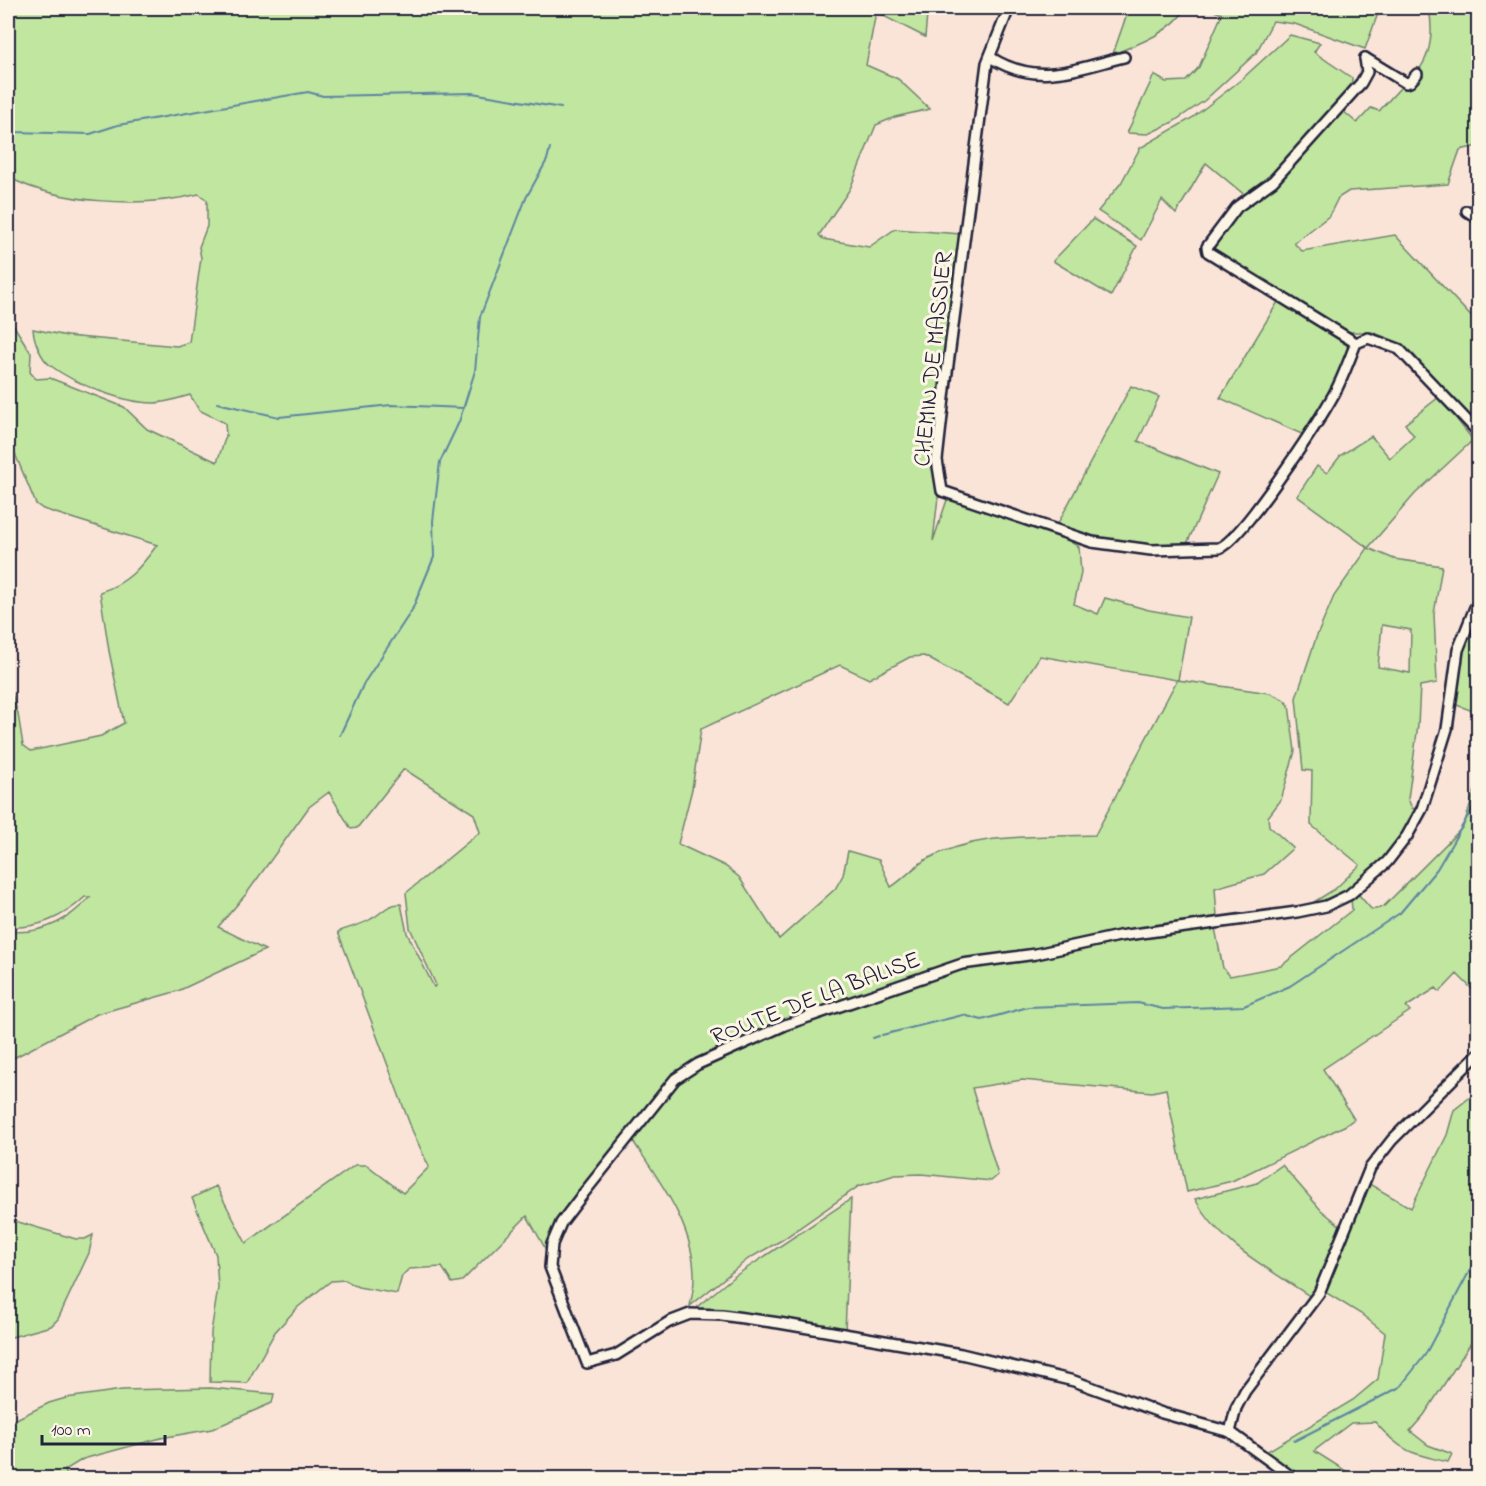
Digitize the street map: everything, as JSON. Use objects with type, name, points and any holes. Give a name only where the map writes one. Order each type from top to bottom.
[{"type":"street","name":"CHEMIN DE MASSIER","points":[[1009,8],[990,57],[937,460],[942,491],[1092,542],[1151,550],[1219,548],[1228,545],[1253,515],[1309,435],[1336,392],[1356,343]]},
{"type":"street","points":[[990,57],[1014,70],[1044,75],[1124,57]]},
{"type":"street","points":[[1417,74],[1406,83],[1365,58],[1367,72],[1357,88],[1273,181],[1237,207],[1207,247],[1208,252],[1233,270],[1356,343],[1368,338],[1399,349],[1479,432]]},
{"type":"street","points":[[1467,211],[1479,218]]},
{"type":"street","name":"ROUTE DE LA BALISE","points":[[1230,1432],[1162,1413],[1081,1383],[987,1359],[722,1315],[682,1316],[616,1355],[587,1363],[550,1267],[552,1244],[561,1224],[583,1194],[675,1079],[698,1064],[748,1040],[962,964],[1036,954],[1119,936],[1297,912],[1326,906],[1354,891],[1387,862],[1407,836],[1422,809],[1448,729],[1458,650],[1479,600]]},
{"type":"street","points":[[1293,1479],[1230,1432],[1236,1408],[1245,1391],[1319,1293],[1370,1168],[1392,1140],[1479,1054]]},
{"type":"green space","points":[[8,8],[930,8],[925,37],[876,12],[866,65],[898,79],[930,109],[895,117],[876,125],[850,189],[819,235],[823,239],[869,247],[895,229],[961,234],[936,450],[934,475],[938,497],[933,541],[948,497],[1056,533],[1079,547],[1081,573],[1074,604],[1098,614],[1105,598],[1149,610],[1189,617],[1178,680],[1270,693],[1283,699],[1289,705],[1295,751],[1281,800],[1268,817],[1269,826],[1293,848],[1264,874],[1215,888],[1217,916],[1213,918],[1223,968],[1230,976],[1281,966],[1352,910],[1351,898],[1359,895],[1372,910],[1383,907],[1463,827],[1478,782],[1478,995],[1457,974],[1440,992],[1436,988],[1406,1007],[1410,1011],[1323,1069],[1354,1119],[1346,1125],[1232,1181],[1187,1192],[1166,1089],[1152,1092],[1022,1080],[972,1088],[998,1175],[991,1181],[921,1174],[895,1175],[859,1186],[782,1240],[748,1259],[690,1306],[694,1278],[693,1258],[688,1239],[662,1185],[629,1135],[676,1083],[694,1069],[794,1024],[850,1008],[935,977],[932,968],[856,998],[753,1034],[688,1067],[669,1082],[565,1212],[549,1246],[545,1248],[527,1216],[462,1281],[452,1283],[442,1267],[409,1269],[402,1276],[397,1294],[358,1287],[345,1280],[331,1281],[298,1307],[275,1332],[247,1383],[210,1382],[211,1332],[218,1288],[216,1255],[192,1198],[216,1186],[246,1243],[355,1165],[367,1165],[403,1193],[429,1167],[412,1130],[338,932],[375,917],[388,907],[401,904],[407,933],[434,987],[436,985],[410,928],[406,893],[480,832],[474,814],[404,769],[357,828],[351,829],[329,792],[309,807],[247,893],[218,927],[265,950],[178,991],[97,1014],[8,1061],[8,931],[32,931],[53,924],[73,913],[90,897],[85,897],[59,916],[40,924],[8,927],[8,681],[18,714],[23,745],[31,751],[101,736],[124,723],[100,592],[133,574],[157,545],[43,509],[36,504],[8,437],[8,324],[14,326],[31,353],[30,372],[36,379],[50,378],[124,407],[147,429],[217,462],[226,436],[225,423],[199,410],[190,395],[154,403],[128,400],[100,391],[61,373],[44,359],[36,344],[33,329],[67,336],[177,346],[189,342],[201,258],[199,247],[207,226],[207,200],[199,194],[153,201],[127,202],[76,198],[51,193],[8,177]],"holes":[[[924,656],[1009,703],[1040,656],[1177,680],[1095,835],[1010,838],[968,844],[927,859],[891,887],[879,860],[848,851],[843,875],[835,889],[779,939],[739,877],[725,866],[678,844],[692,789],[701,729],[840,665],[869,679],[910,657]]]},
{"type":"green space","points":[[1129,8],[1186,8],[1164,30],[1113,54]]},
{"type":"green space","points":[[1207,8],[1380,8],[1365,49],[1295,24],[1273,21],[1256,53],[1204,101],[1173,122],[1148,134],[1127,133],[1154,75],[1166,82],[1186,81],[1199,67],[1222,14]]},
{"type":"green space","points":[[1429,8],[1478,8],[1478,146],[1460,150],[1448,184],[1349,191],[1338,198],[1329,216],[1294,243],[1302,251],[1395,235],[1478,324],[1473,328],[1478,336],[1478,428],[1413,354],[1397,342],[1372,332],[1344,332],[1212,251],[1236,212],[1307,148],[1343,111],[1357,123],[1371,108],[1379,111],[1401,87],[1416,84],[1421,78],[1418,71],[1429,49],[1431,25]]},
{"type":"green space","points":[[1290,35],[1320,43],[1314,52],[1352,78],[1351,89],[1271,179],[1246,196],[1206,163],[1176,214],[1162,200],[1141,240],[1098,211],[1121,183],[1140,148],[1192,118],[1242,79]]},
{"type":"green space","points":[[1093,219],[1137,246],[1111,296],[1053,261]]},
{"type":"green space","points":[[1279,300],[1347,345],[1348,351],[1321,411],[1304,435],[1220,398]]},
{"type":"green space","points":[[1131,386],[1159,397],[1138,441],[1218,474],[1186,546],[1120,541],[1056,527]]},
{"type":"green space","points":[[1439,397],[1473,440],[1415,494],[1368,548],[1297,496],[1317,466],[1327,473],[1341,455],[1371,436],[1390,458],[1414,436],[1405,424]]},
{"type":"green space","points":[[1368,548],[1394,559],[1442,566],[1434,614],[1437,683],[1420,686],[1418,725],[1408,799],[1412,808],[1420,810],[1389,854],[1364,880],[1334,899],[1317,905],[1314,902],[1335,889],[1360,865],[1311,825],[1312,771],[1303,770],[1296,698],[1316,638],[1334,596]],"holes":[[[1382,625],[1411,630],[1410,673],[1378,667]]]},
{"type":"green space","points":[[1478,608],[1478,713],[1454,704],[1458,663]]},
{"type":"green space","points":[[1478,1091],[1478,1343],[1471,1343],[1424,1415],[1410,1431],[1428,1445],[1452,1454],[1448,1462],[1424,1456],[1399,1445],[1375,1422],[1351,1423],[1314,1451],[1357,1478],[1300,1478],[1266,1452],[1353,1400],[1378,1379],[1385,1333],[1361,1314],[1325,1292],[1366,1182],[1411,1208],[1447,1135],[1454,1110]]},
{"type":"green space","points":[[1282,1165],[1321,1210],[1342,1227],[1311,1297],[1231,1242],[1205,1215],[1195,1199],[1257,1183]]},
{"type":"green space","points":[[851,1199],[845,1331],[699,1310],[698,1306],[732,1278]]},
{"type":"green space","points":[[8,1219],[76,1239],[85,1239],[93,1235],[89,1253],[58,1319],[51,1326],[8,1338]]},
{"type":"green space","points":[[211,1388],[274,1394],[272,1403],[212,1429],[161,1438],[83,1459],[65,1470],[68,1478],[8,1478],[8,1423],[49,1403],[66,1398],[122,1390]]},
{"type":"waterway","points":[[8,128],[13,132],[90,134],[118,125],[308,92],[323,96],[472,93],[561,108]]},
{"type":"waterway","points":[[340,735],[364,683],[412,610],[434,557],[433,521],[440,462],[459,422],[475,371],[480,317],[526,198],[547,160],[550,148]]},
{"type":"waterway","points":[[217,403],[279,417],[391,405],[464,408]]},
{"type":"waterway","points":[[882,1035],[963,1015],[982,1020],[1028,1007],[1138,1003],[1163,1009],[1244,1006],[1290,986],[1400,913],[1437,869],[1478,799]]},
{"type":"waterway","points":[[873,1038],[879,1036]]},
{"type":"waterway","points":[[1294,1441],[1400,1387],[1425,1355],[1478,1255]]}]
